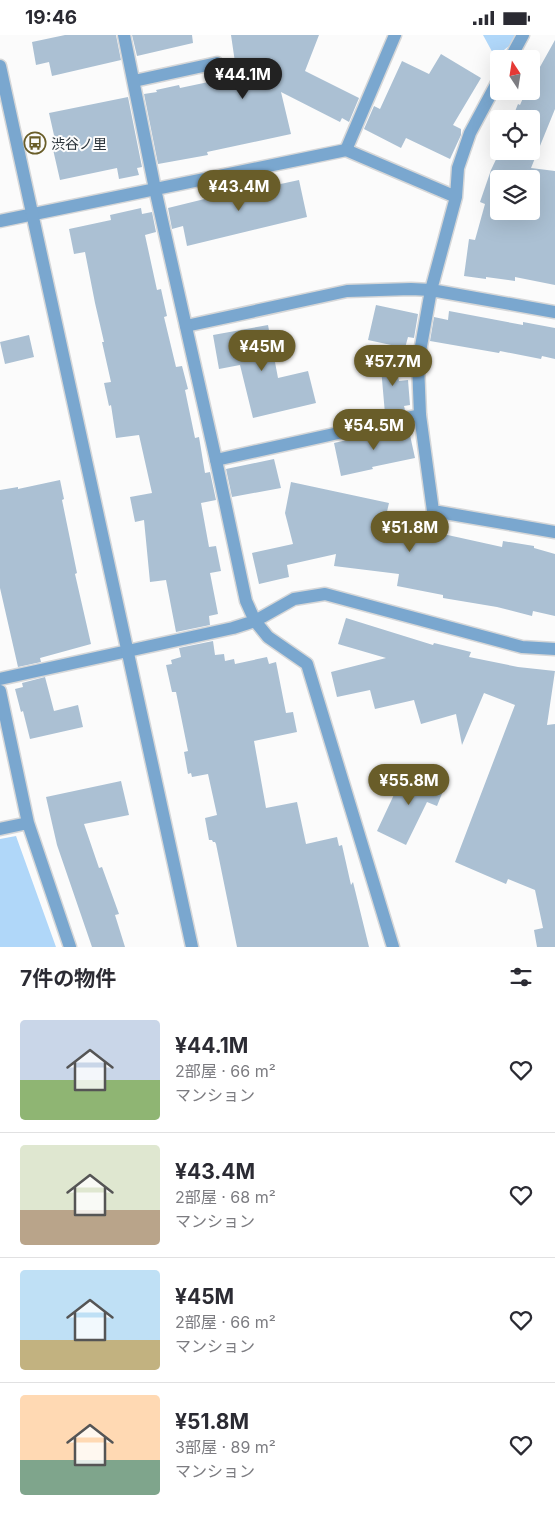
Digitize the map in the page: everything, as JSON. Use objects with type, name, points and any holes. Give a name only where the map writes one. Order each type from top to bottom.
[{"type":"street","points":[[124,35],[246,601],[255,621],[268,637],[307,664],[393,947]]},
{"type":"street","points":[[346,150],[396,35]]},
{"type":"street","points":[[515,50],[523,35]]},
{"type":"street","points":[[134,81],[217,63]]},
{"type":"street","points":[[0,66],[192,947]]},
{"type":"street","points":[[490,96],[470,133],[458,168],[456,197],[431,290],[418,363],[420,415],[433,511],[555,533]]},
{"type":"street","points":[[0,221],[346,150],[456,197]]},
{"type":"street","points":[[186,326],[347,291],[431,290],[555,312]]},
{"type":"street","points":[[216,460],[420,415]]},
{"type":"street","points":[[0,679],[224,630],[255,621],[294,599],[325,594],[522,647],[555,649]]},
{"type":"street","points":[[0,691],[28,823],[70,947]]},
{"type":"street","points":[[0,829],[28,823]]},
{"type":"shaded area","points":[[483,35],[523,35],[504,50],[491,50]]},
{"type":"shaded area","points":[[16,836],[56,947],[0,947],[0,839]]},
{"type":"building","points":[[65,35],[116,35],[121,60],[52,76],[49,62],[36,65],[32,42]]},
{"type":"building","points":[[132,35],[192,35],[193,43],[137,56]]},
{"type":"building","points":[[231,35],[319,35],[305,71],[359,98],[349,122],[342,118],[340,122],[281,92],[291,134],[207,152],[208,155],[158,164],[144,94],[179,85],[180,88],[237,76]]},
{"type":"building","points":[[555,40],[555,109],[540,146],[540,110],[516,110],[518,104],[520,105],[522,100],[540,100],[540,67]]},
{"type":"building","points":[[441,54],[481,78],[453,125],[461,129],[461,135],[450,159],[406,138],[401,148],[364,129],[374,106],[380,109],[402,61],[429,74]]},
{"type":"building","points":[[128,97],[142,167],[137,168],[139,175],[119,179],[117,168],[60,180],[52,145],[56,144],[49,113]]},
{"type":"building","points":[[496,160],[534,160],[531,168],[555,171],[555,285],[515,277],[515,281],[464,276],[469,239],[475,240],[485,204],[480,202],[490,173],[490,220],[540,220],[540,170],[491,170]]},
{"type":"building","points":[[299,180],[307,217],[187,246],[183,226],[172,229],[168,208],[233,192],[234,194]]},
{"type":"building","points":[[141,208],[142,214],[152,212],[156,232],[145,235],[157,290],[161,289],[167,316],[164,317],[176,367],[182,366],[188,389],[185,390],[195,438],[199,437],[205,473],[210,472],[216,500],[201,503],[209,547],[216,546],[221,571],[210,573],[218,614],[209,616],[210,625],[176,632],[166,580],[150,582],[144,520],[135,522],[130,497],[152,493],[139,435],[116,438],[111,405],[109,406],[104,383],[111,382],[85,252],[74,254],[69,229],[111,220],[110,215]]},
{"type":"building","points":[[376,305],[418,314],[414,338],[408,337],[405,348],[368,340]]},
{"type":"building","points":[[449,311],[523,325],[523,322],[555,328],[555,359],[542,356],[541,359],[500,351],[499,353],[430,341],[434,317],[448,320]]},
{"type":"building","points":[[268,325],[278,378],[308,371],[316,403],[253,418],[240,365],[219,369],[213,335]]},
{"type":"building","points":[[29,335],[34,357],[5,364],[0,342]]},
{"type":"building","points":[[393,354],[399,381],[408,380],[410,405],[404,406],[405,410],[385,414],[380,356]]},
{"type":"building","points":[[408,426],[415,458],[341,476],[334,443]]},
{"type":"building","points":[[274,459],[281,488],[232,497],[226,469]]},
{"type":"building","points":[[60,480],[64,499],[62,500],[77,573],[75,574],[91,644],[40,658],[41,662],[18,667],[0,588],[0,490],[18,487],[18,489]]},
{"type":"building","points":[[291,482],[389,503],[386,516],[435,528],[434,532],[502,547],[503,541],[534,546],[534,548],[555,554],[555,616],[533,611],[532,616],[497,607],[443,598],[443,595],[397,586],[399,574],[334,566],[336,554],[287,565],[289,577],[259,584],[252,553],[293,544],[285,513]]},
{"type":"building","points":[[346,618],[433,645],[434,643],[471,652],[469,657],[518,667],[555,671],[547,725],[555,724],[555,947],[537,947],[534,930],[543,928],[535,890],[508,879],[506,884],[455,862],[515,705],[484,693],[462,745],[456,714],[421,724],[414,700],[375,709],[370,690],[337,697],[331,672],[386,658],[338,644]]},
{"type":"building","points":[[213,641],[215,655],[224,654],[225,661],[234,659],[235,664],[267,657],[269,664],[276,662],[286,713],[293,712],[297,732],[254,741],[266,808],[297,802],[306,844],[337,837],[339,846],[342,845],[351,885],[353,882],[369,947],[237,947],[216,844],[209,840],[205,818],[217,815],[208,774],[192,777],[191,773],[188,774],[184,752],[188,751],[176,692],[172,692],[166,665],[172,664],[171,660],[181,657],[179,648]]},
{"type":"building","points":[[45,677],[54,711],[78,705],[83,727],[30,739],[15,689],[23,687],[22,683]]},
{"type":"building","points":[[406,769],[445,786],[437,806],[427,802],[406,845],[377,831]]},
{"type":"building","points":[[121,781],[129,815],[84,824],[99,868],[102,867],[119,914],[115,915],[125,947],[92,947],[57,845],[46,797]]},
{"type":"place","name":"渋谷ノ里","points":[[35,143]]}]
